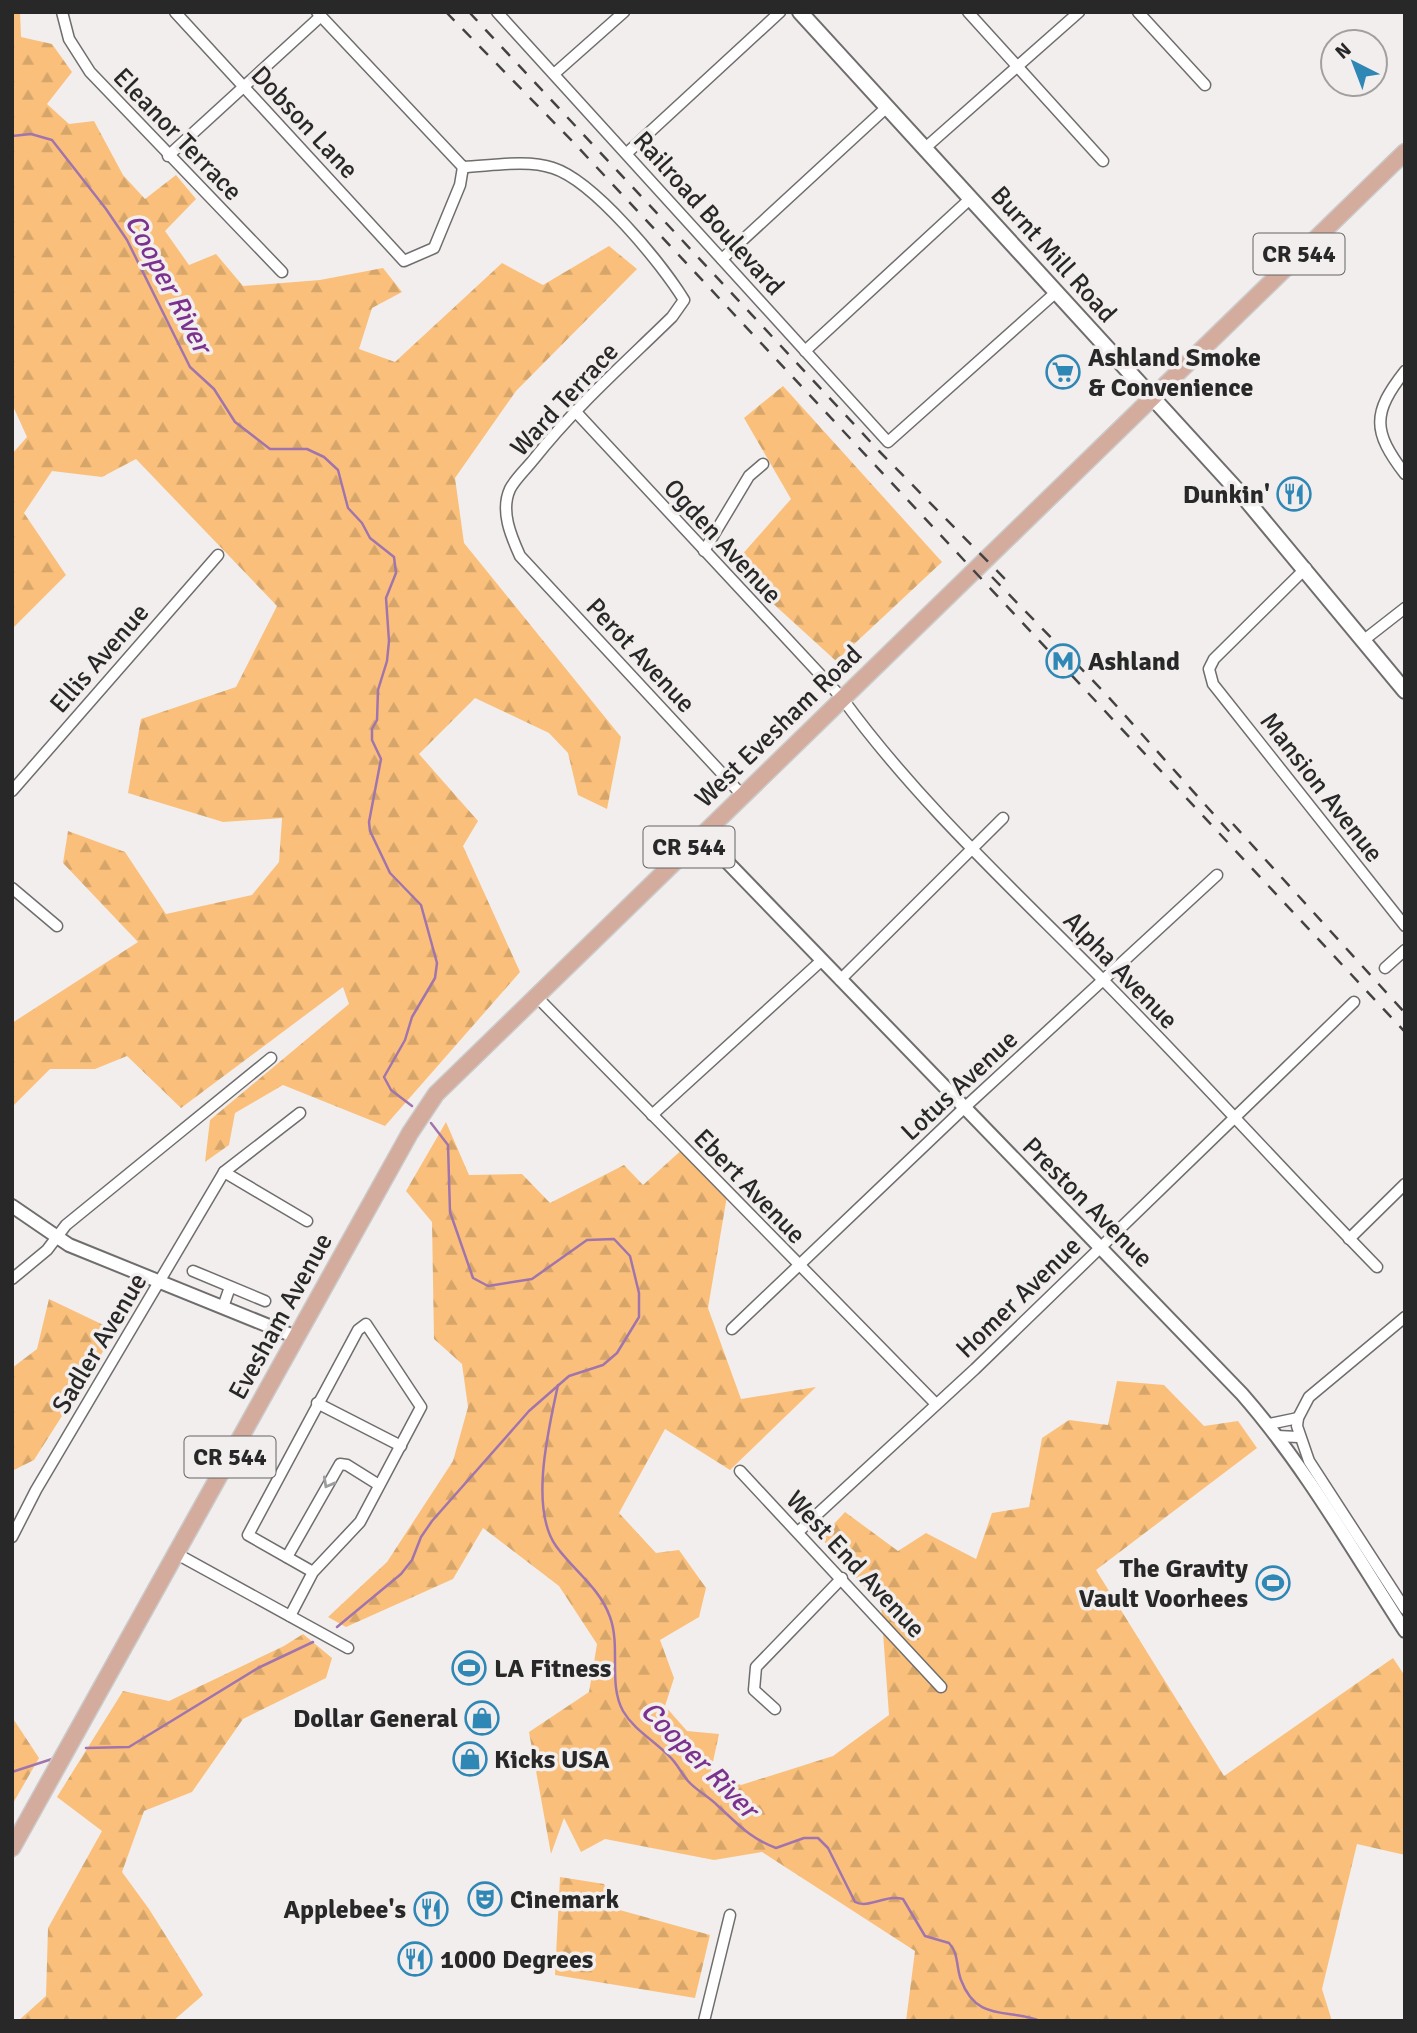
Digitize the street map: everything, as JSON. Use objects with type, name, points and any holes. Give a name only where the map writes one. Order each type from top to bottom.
[{"type":"main road","name":"Burnt Mill Road","points":[[800,12],[1306,568],[1405,691]]},
{"type":"main road","name":"CR 544","points":[[1151,398],[1405,152]]},
{"type":"main road","name":"West Evesham Road","points":[[416,1124],[436,1094],[1151,398]]},
{"type":"main road","name":"Evesham Avenue","points":[[12,1848],[416,1124]]},
{"type":"street","name":"Eleanor Terrace","points":[[62,12],[69,39],[79,58],[168,156],[282,272]]},
{"type":"street","name":"Dobson Lane","points":[[175,12],[404,261],[434,248],[460,185],[463,167]]},
{"type":"street","name":"Railroad Boulevard","points":[[497,12],[888,442],[1054,294]]},
{"type":"street","points":[[554,74],[624,12]]},
{"type":"street","points":[[627,153],[780,12]]},
{"type":"street","points":[[968,12],[1103,162]]},
{"type":"street","points":[[925,149],[1079,12]]},
{"type":"street","points":[[1138,12],[1205,85]]},
{"type":"street","points":[[168,156],[319,14],[463,167]]},
{"type":"street","points":[[722,259],[887,107]]},
{"type":"street","name":"Ward Terrace","points":[[463,167],[527,165],[554,168],[602,202],[669,275],[684,300],[672,317],[575,411],[510,489],[506,509],[513,540]]},
{"type":"street","points":[[804,351],[971,198]]},
{"type":"street","points":[[1405,371],[1387,394],[1379,422],[1381,437],[1405,474]]},
{"type":"street","name":"Ogden Avenue","points":[[575,411],[842,698]]},
{"type":"street","points":[[704,551],[749,476],[763,464]]},
{"type":"street","name":"Perot Avenue","points":[[513,540],[520,556],[742,795]]},
{"type":"street","name":"Ellis Avenue","points":[[12,790],[218,555]]},
{"type":"street","name":"Mansion Avenue","points":[[1306,568],[1214,659],[1210,673],[1213,684],[1405,926]]},
{"type":"street","points":[[1364,640],[1405,608]]},
{"type":"street","name":"Alpha Avenue","points":[[842,698],[876,745],[972,849],[1103,980],[1377,1267]]},
{"type":"street","points":[[840,980],[1003,818]]},
{"type":"street","name":"Preston Avenue","points":[[701,835],[1269,1424],[1405,1631]]},
{"type":"street","name":"Lotus Avenue","points":[[732,1329],[963,1109],[1217,875]]},
{"type":"street","points":[[12,888],[57,926]]},
{"type":"street","points":[[1385,968],[1405,950]]},
{"type":"street","points":[[652,1115],[821,961]]},
{"type":"street","name":"Ebert Avenue","points":[[536,996],[935,1404]]},
{"type":"street","name":"Homer Avenue","points":[[798,1532],[1101,1247],[1233,1116],[1354,1002]]},
{"type":"street","points":[[12,1279],[47,1250],[66,1225],[271,1058]]},
{"type":"street","points":[[300,1113],[224,1172],[307,1221]]},
{"type":"street","name":"Sadler Avenue","points":[[12,1537],[36,1490],[224,1172]]},
{"type":"street","points":[[1349,1239],[1405,1184]]},
{"type":"street","points":[[12,1206],[57,1237],[296,1337]]},
{"type":"street","points":[[194,1271],[265,1301]]},
{"type":"street","points":[[223,1307],[230,1287]]},
{"type":"street","points":[[1405,1317],[1322,1385],[1309,1398],[1298,1418],[1298,1437],[1308,1461],[1405,1609]]},
{"type":"street","points":[[290,1616],[313,1572],[360,1522],[421,1407],[366,1324],[358,1330],[248,1535],[313,1572]]},
{"type":"street","points":[[317,1404],[401,1446]]},
{"type":"street","points":[[1269,1424],[1298,1418]]},
{"type":"street","points":[[1277,1436],[1298,1437]]},
{"type":"street","points":[[287,1557],[340,1464],[347,1465],[379,1485]]},
{"type":"street","name":"West End Avenue","points":[[740,1471],[942,1687]]},
{"type":"street","points":[[177,1554],[348,1648]]},
{"type":"street","points":[[775,1709],[754,1690],[756,1667],[842,1578]]},
{"type":"street","points":[[704,2021],[730,1915]]},
{"type":"green space","points":[[12,12],[20,12],[21,37],[52,44],[72,72],[47,104],[69,124],[94,121],[123,175],[145,199],[176,175],[196,199],[165,231],[189,265],[216,254],[243,286],[320,280],[383,268],[402,292],[372,308],[359,349],[395,362],[502,263],[543,285],[609,246],[637,269],[516,391],[455,478],[464,543],[621,737],[607,809],[578,795],[568,753],[549,733],[475,698],[419,754],[478,821],[463,846],[520,972],[385,1126],[283,1085],[235,1113],[229,1145],[205,1162],[210,1120],[349,1004],[343,987],[181,1108],[127,1056],[95,1069],[50,1069],[12,1107],[12,1023],[138,942],[63,863],[68,831],[125,852],[166,914],[252,895],[279,862],[282,818],[223,822],[128,793],[141,719],[236,687],[277,606],[136,459],[102,477],[52,471],[24,513],[66,575],[12,629],[12,454],[27,437],[12,404]]},
{"type":"green space","points":[[783,386],[942,562],[836,661],[732,566],[791,499],[744,418]]},
{"type":"green space","points":[[446,1122],[469,1175],[522,1174],[550,1203],[624,1165],[643,1185],[686,1146],[728,1190],[708,1308],[741,1399],[816,1387],[730,1470],[665,1429],[619,1513],[656,1553],[679,1550],[706,1588],[699,1617],[660,1640],[674,1678],[665,1706],[687,1731],[719,1734],[711,1771],[741,1785],[833,1756],[889,1715],[881,1605],[821,1538],[845,1512],[898,1551],[926,1533],[976,1559],[992,1513],[1029,1507],[1042,1438],[1069,1420],[1108,1425],[1117,1381],[1164,1385],[1204,1426],[1238,1421],[1257,1448],[1096,1570],[1224,1776],[1393,1658],[1405,1676],[1405,1855],[1357,1844],[1322,1989],[1332,2021],[906,2021],[915,1951],[762,1852],[714,1860],[605,1839],[581,1852],[564,1818],[551,1854],[529,1732],[589,1692],[597,1644],[559,1586],[483,1528],[453,1579],[346,1627],[328,1617],[387,1562],[453,1461],[468,1407],[462,1364],[434,1339],[432,1222],[406,1191]]},
{"type":"green space","points":[[49,1299],[116,1331],[34,1460],[14,1470],[12,1368],[37,1349]]},
{"type":"green space","points":[[303,1634],[332,1658],[326,1678],[243,1719],[192,1792],[144,1811],[122,1872],[149,1909],[203,1995],[173,2021],[18,2021],[46,1996],[48,1928],[102,1831],[57,1797],[123,1691],[169,1701],[284,1646]]},
{"type":"green space","points":[[12,1717],[39,1758],[12,1805]]},
{"type":"green space","points":[[560,1877],[604,1884],[616,1909],[710,1935],[695,1998],[555,1975]]},
{"type":"waterway","name":"Cooper River","points":[[12,136],[31,134],[52,140],[106,209],[127,240],[190,367],[214,389],[235,422],[270,449],[307,449],[324,457],[338,470],[348,508],[362,523],[370,538],[394,557],[396,573],[386,598],[389,641],[387,661],[378,690],[377,720],[372,729],[372,740],[381,759],[369,822],[370,831],[390,873],[421,905],[437,963],[435,978],[412,1017],[405,1040],[384,1077],[391,1090],[412,1106]]},
{"type":"waterway","name":"Cooper River","points":[[337,1627],[401,1574],[412,1560],[421,1537],[432,1521],[529,1411],[569,1376],[603,1365],[617,1353],[639,1317],[639,1293],[630,1256],[614,1239],[587,1240],[532,1279],[488,1286],[473,1278],[450,1212],[448,1145],[431,1123]]},
{"type":"waterway","name":"Cooper River","points":[[558,1385],[546,1444],[542,1489],[544,1511],[548,1530],[556,1546],[606,1607],[615,1641],[616,1689],[628,1718],[672,1759],[691,1785],[751,1835],[776,1848],[804,1838],[818,1838],[828,1848],[855,1902],[866,1904],[890,1898],[903,1899],[925,1936],[949,1943],[952,1947],[961,1980],[976,2003],[995,2012],[1040,2021]]},
{"type":"waterway","points":[[86,1748],[129,1747],[258,1668],[313,1642]]},
{"type":"waterway","points":[[12,1772],[52,1759]]},
{"type":"railway","points":[[446,12],[574,143],[1405,1032]]},
{"type":"railway","points":[[469,12],[879,451],[1007,581]]},
{"type":"railway","points":[[992,577],[1104,692],[1235,838]]},
{"type":"railway","points":[[1233,824],[1405,1013]]},
{"type":"place","name":"Ashland Smoke & Convenience","points":[[1063,372]]},
{"type":"place","name":"Dunkin'","points":[[1294,494]]},
{"type":"place","name":"Ashland","points":[[1063,661]]},
{"type":"place","name":"The Gravity Vault Voorhees","points":[[1273,1583]]},
{"type":"place","name":"LA Fitness","points":[[469,1668]]},
{"type":"place","name":"Dollar General","points":[[482,1718]]},
{"type":"place","name":"Kicks USA","points":[[470,1759]]},
{"type":"place","name":"Cinemark","points":[[485,1899]]},
{"type":"place","name":"Applebee's","points":[[431,1909]]},
{"type":"place","name":"1000 Degrees","points":[[415,1959]]}]
